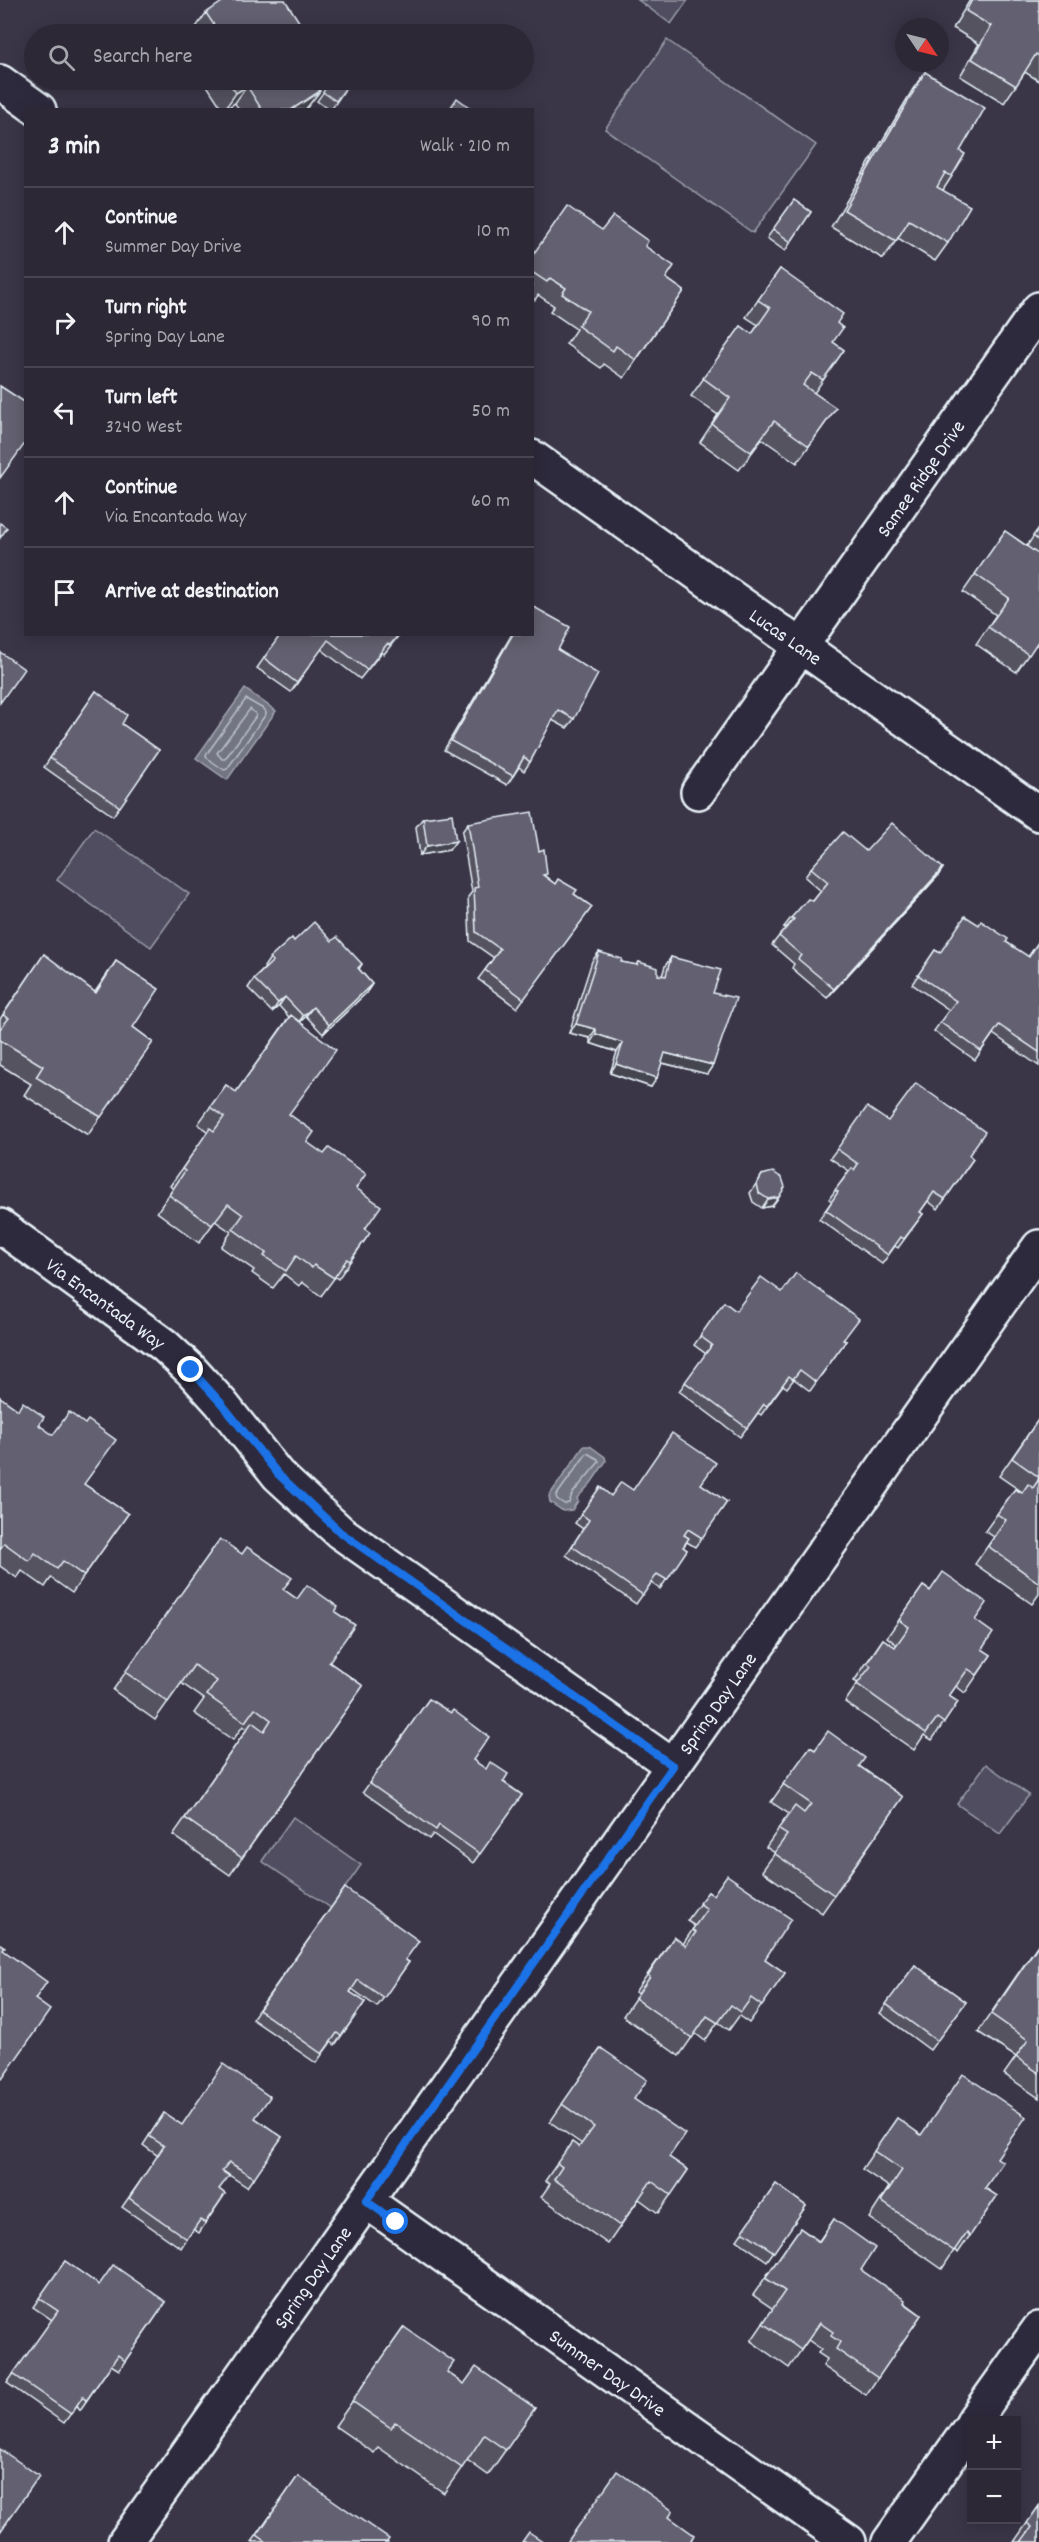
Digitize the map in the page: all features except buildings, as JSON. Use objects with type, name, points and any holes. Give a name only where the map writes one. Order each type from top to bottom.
[{"type":"street","points":[[0,82],[36,108]]},
{"type":"street","name":"Samee Ridge Drive","points":[[698,792],[1039,309]]},
{"type":"street","name":"Lucas Lane","points":[[534,458],[1039,814]]},
{"type":"street","name":"Via Encantada Way","points":[[0,1226],[164,1345],[221,1403],[278,1474],[310,1507],[340,1532],[673,1766]]},
{"type":"street","name":"Spring Day Lane","points":[[125,2542],[1039,1247]]},
{"type":"street","name":"Summer Day Drive","points":[[366,2201],[849,2542]]},
{"type":"street","points":[[978,2416],[1039,2329]]},
{"type":"street","points":[[889,2542],[967,2432]]},
{"type":"shaded area","points":[[638,0],[688,0],[671,24]]},
{"type":"shaded area","points":[[667,40],[816,145],[753,233],[605,129]]},
{"type":"shaded area","points":[[94,828],[189,894],[151,947],[57,880]]},
{"type":"shaded area","points":[[986,1764],[1029,1795],[1000,1834],[957,1804]]},
{"type":"shaded area","points":[[293,1817],[361,1865],[331,1908],[262,1861]]},
{"type":"water","points":[[245,689],[276,711],[227,780],[196,758]]},
{"type":"water","points":[[584,1446],[590,1446],[605,1457],[606,1461],[577,1498],[578,1501],[572,1510],[563,1511],[550,1502],[549,1496]]},
{"type":"route","points":[[191,1370],[221,1403],[278,1474],[310,1507],[340,1532],[673,1766],[366,2201],[396,2222]]}]
